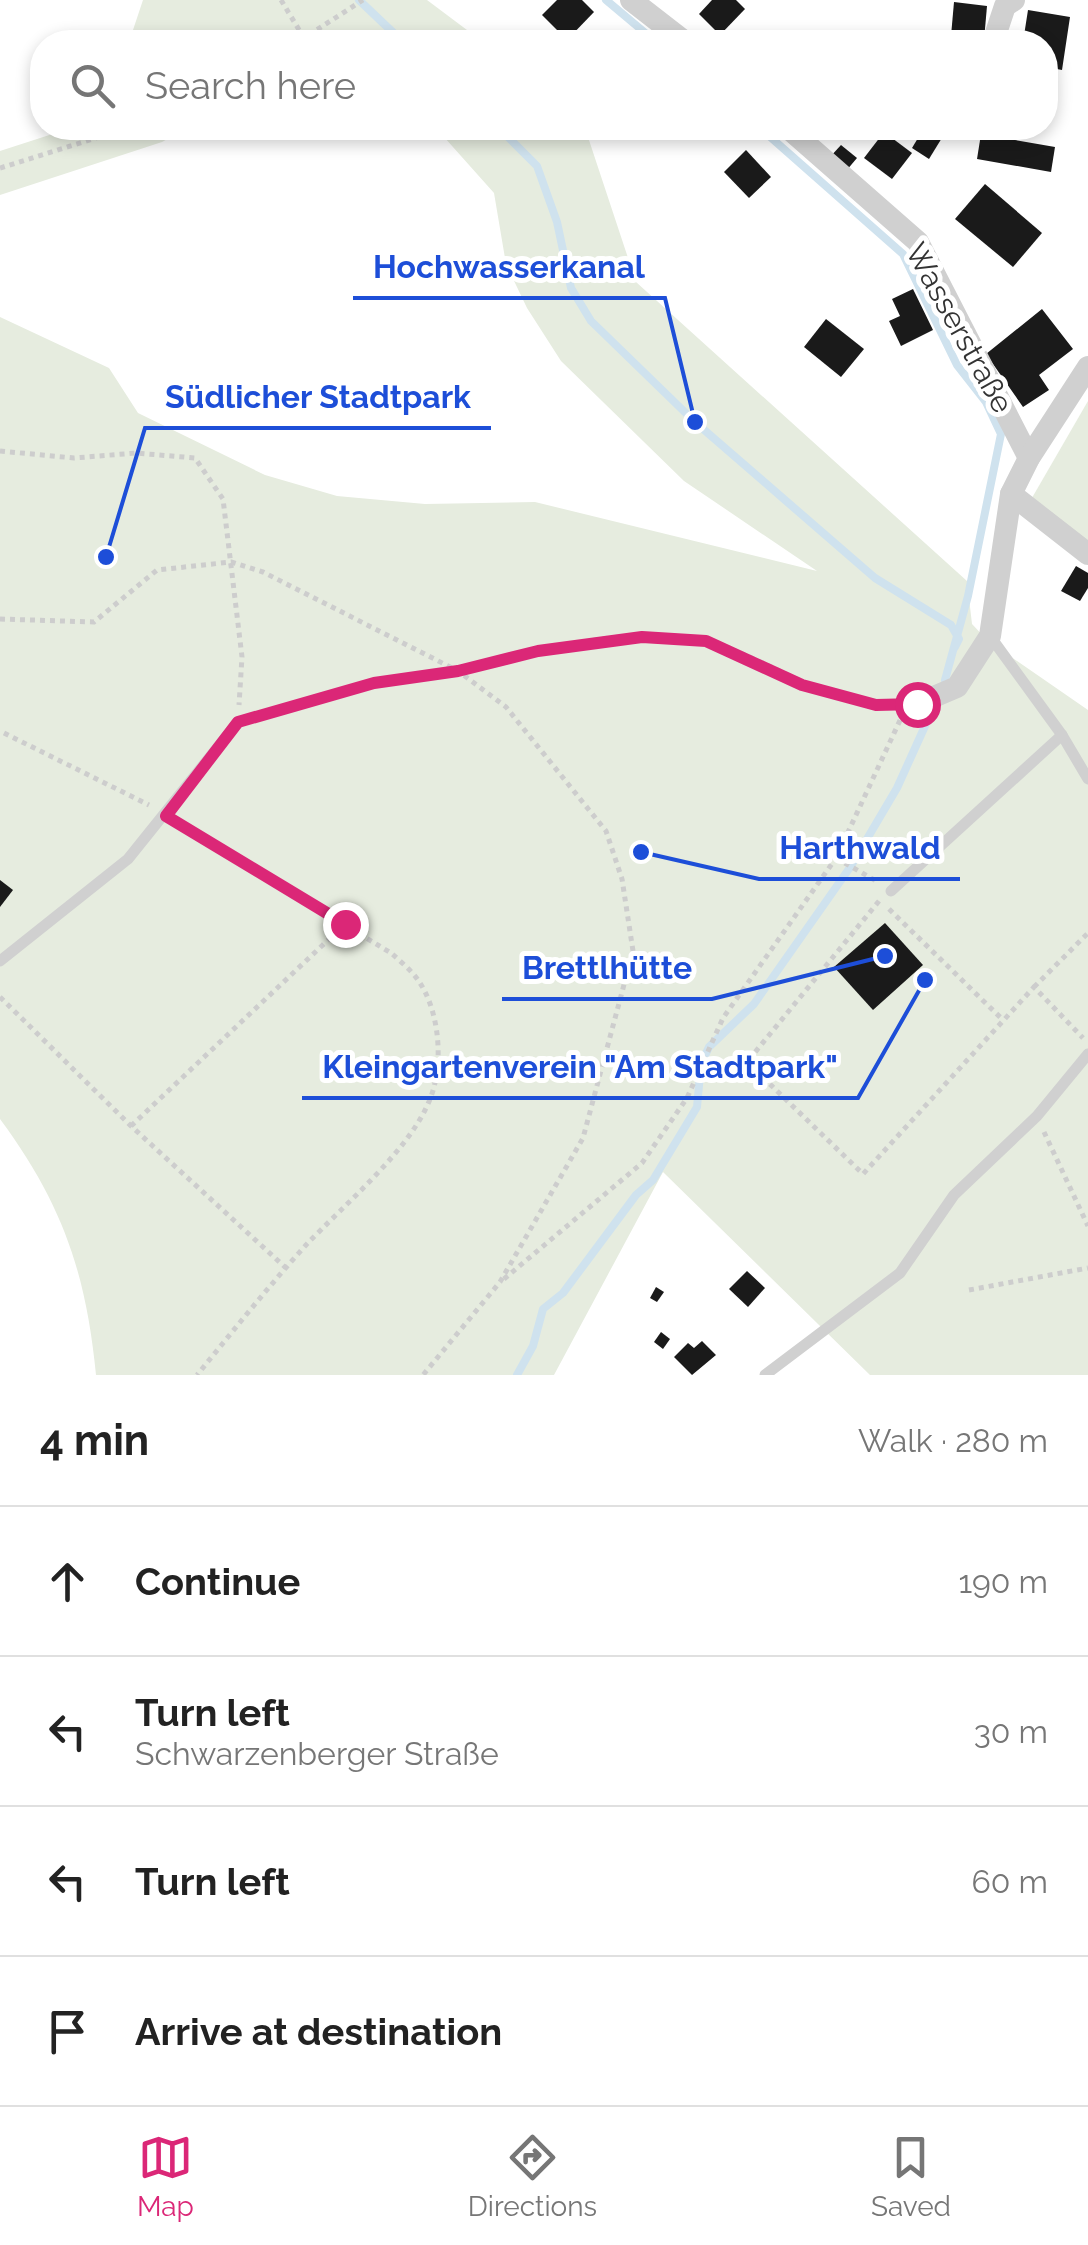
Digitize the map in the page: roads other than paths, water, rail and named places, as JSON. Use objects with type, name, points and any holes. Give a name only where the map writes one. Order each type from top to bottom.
[{"type":"street","points":[[631,0],[670,30]]},
{"type":"street","points":[[997,30],[1005,6],[1014,0]]},
{"type":"street","name":"Wasserstraße","points":[[802,140],[918,242],[1029,458]]},
{"type":"street","points":[[912,704],[957,687],[990,636],[1010,494],[1088,366]]},
{"type":"street","points":[[1010,494],[1088,554]]},
{"type":"lane","points":[[990,636],[1062,735],[1088,779]]},
{"type":"lane","points":[[0,961],[88,895],[166,816],[238,722]]},
{"type":"lane","points":[[891,891],[1062,735]]},
{"type":"lane","points":[[764,1375],[900,1273],[954,1196],[1036,1116],[1088,1054]]},
{"type":"waterway","points":[[359,0],[390,30]]},
{"type":"waterway","points":[[606,0],[642,30]]},
{"type":"waterway","points":[[511,140],[537,166],[557,222],[571,288],[591,321],[695,422],[875,578],[951,625],[959,639],[955,647]]},
{"type":"waterway","points":[[774,140],[903,254],[957,365],[986,402],[1001,434],[968,596],[945,680]]},
{"type":"waterway","points":[[517,1375],[533,1346],[543,1309],[563,1293],[636,1195],[653,1180],[697,1107],[701,1064],[709,1047],[754,1004],[851,866],[897,788],[930,715]]},
{"type":"place","name":"Hochwasserkanal","points":[[695,422]]},
{"type":"place","name":"Südlicher Stadtpark","points":[[106,557]]},
{"type":"place","name":"Harthwald","points":[[641,852]]},
{"type":"place","name":"Brettlhütte","points":[[885,956]]},
{"type":"place","name":"Kleingartenverein \"Am Stadtpark\"","points":[[925,980]]}]
